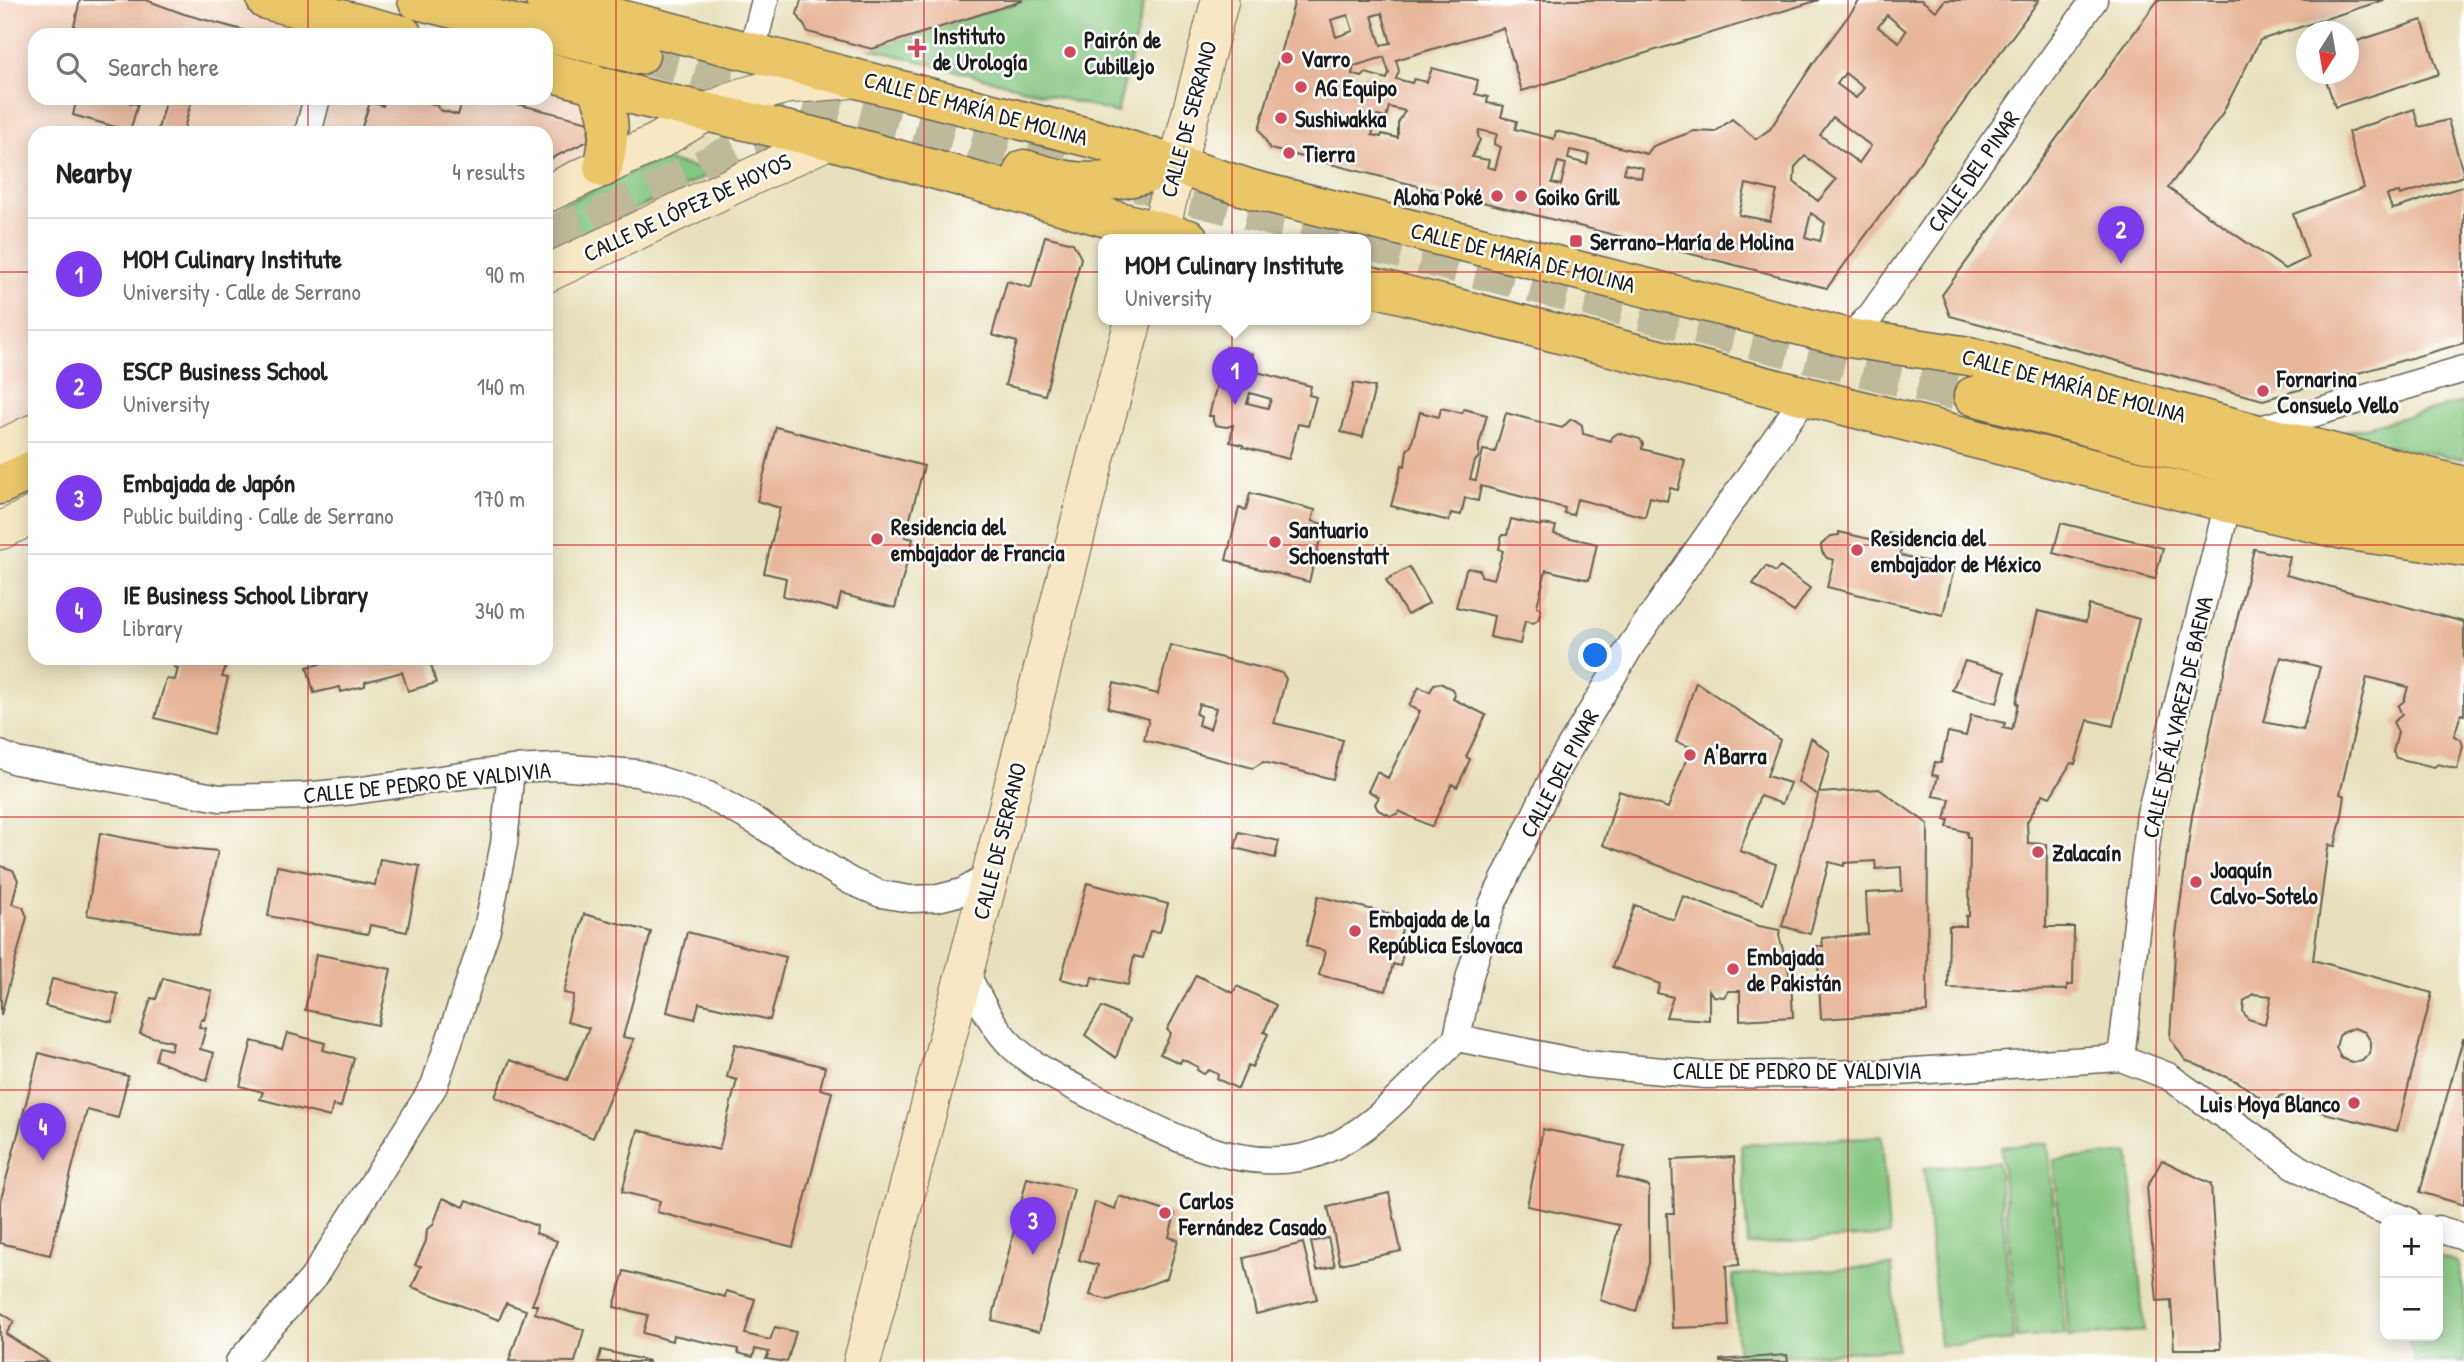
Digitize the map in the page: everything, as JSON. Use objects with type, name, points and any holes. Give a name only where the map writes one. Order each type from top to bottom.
[{"type":"main road","points":[[266,0],[341,28]]},
{"type":"main road","points":[[417,0],[531,28]]},
{"type":"main road","name":"CALLE DE MARÍA DE MOLINA","points":[[545,0],[1095,139],[1254,190],[1849,338],[1969,356],[2251,432],[2464,485]]},
{"type":"main road","name":"CALLE DE SERRANO","points":[[1169,234],[1176,165],[1220,0]]},
{"type":"main road","points":[[553,34],[640,55]]},
{"type":"main road","points":[[553,73],[829,140],[1162,234]]},
{"type":"main road","points":[[553,191],[676,131],[707,112],[749,95],[786,85],[865,79]]},
{"type":"main road","points":[[593,83],[604,101],[609,117],[603,168]]},
{"type":"main road","points":[[829,140],[875,137],[909,142],[1065,180],[1088,183],[1131,177],[1176,165]]},
{"type":"main road","name":"CALLE DE LÓPEZ DE HOYOS","points":[[553,271],[829,140]]},
{"type":"main road","points":[[1371,286],[2228,503],[2348,531],[2464,547]]},
{"type":"main road","name":"CALLE DE SERRANO","points":[[862,1362],[1132,325]]},
{"type":"main road","name":"CALLE DE MARÍA DE MOLINA","points":[[1973,396],[2334,492],[2464,517]]},
{"type":"main road","points":[[0,449],[28,435]]},
{"type":"main road","points":[[0,485],[28,472]]},
{"type":"main road","points":[[0,531],[28,517]]},
{"type":"street","points":[[752,51],[765,0]]},
{"type":"street","name":"CALLE DEL PINAR","points":[[1849,338],[1872,314],[2094,0]]},
{"type":"street","points":[[310,126],[315,105]]},
{"type":"street","points":[[2251,432],[2464,369]]},
{"type":"street","name":"CALLE DEL PINAR","points":[[1457,1038],[1470,975],[1492,905],[1558,767],[1632,644],[1790,418],[1802,403],[1811,398]]},
{"type":"street","name":"CALLE DE ÁLVAREZ DE BAENA","points":[[2121,1058],[2150,814],[2228,503]]},
{"type":"street","name":"CALLE DE PEDRO DE VALDIVIA","points":[[0,754],[16,761],[220,797],[329,794],[511,769],[591,768],[638,773],[709,795],[850,881],[881,894],[910,899],[938,898],[962,892],[990,876]]},
{"type":"street","points":[[239,1362],[313,1278],[434,1086],[487,929],[509,811],[511,769]]},
{"type":"street","points":[[965,971],[1013,1047],[1050,1074],[1171,1137],[1220,1152],[1264,1160],[1300,1158],[1336,1144],[1373,1123],[1457,1038]]},
{"type":"street","name":"CALLE DE PEDRO DE VALDIVIA","points":[[1457,1038],[1586,1064],[1706,1075],[1882,1073],[2121,1058],[2168,1076],[2292,1164],[2332,1187],[2396,1215]]},
{"type":"street","points":[[2443,1231],[2464,1237]]},
{"type":"shaded area","points":[[0,0],[211,0],[320,28],[28,28],[28,105],[553,105],[553,89],[595,104],[598,158],[553,179],[553,126],[28,126],[28,427],[0,440]]},
{"type":"green space","points":[[1024,0],[1145,0],[1117,113],[872,49]]},
{"type":"green space","points":[[660,159],[715,172],[553,248],[553,209]]},
{"type":"green space","points":[[2464,402],[2464,459],[2329,436]]},
{"type":"green space","points":[[1882,1136],[1889,1235],[1748,1245],[1741,1145]]},
{"type":"green space","points":[[2048,1143],[2065,1334],[2017,1338],[2001,1147]]},
{"type":"green space","points":[[2129,1153],[2144,1331],[2069,1337],[2054,1160]]},
{"type":"green space","points":[[1998,1162],[2014,1340],[1940,1346],[1924,1168]]},
{"type":"green space","points":[[2443,1258],[2457,1262],[2464,1292],[2464,1362],[2414,1362],[2410,1341],[2443,1341]]},
{"type":"green space","points":[[1892,1266],[1897,1349],[1738,1358],[1733,1275]]},
{"type":"building","points":[[80,0],[146,0],[235,28],[74,28]]},
{"type":"building","points":[[801,0],[1022,1],[872,49],[808,32],[797,14]]},
{"type":"building","points":[[1295,0],[1819,0],[1522,91],[1503,28],[1396,60],[1399,71],[1396,79],[1412,83],[1414,79],[1427,82],[1432,68],[1478,80],[1475,94],[1488,97],[1487,103],[1504,106],[1501,117],[1517,121],[1515,129],[1554,139],[1556,131],[1647,154],[1653,146],[1694,131],[1715,132],[1732,119],[1756,139],[1770,129],[1812,65],[1860,0],[1921,0],[1936,11],[1945,0],[2039,0],[1827,288],[1270,149],[1259,129]],"holes":[[[1382,13],[1391,43],[1381,45],[1372,16]],[[1348,15],[1353,31],[1336,37],[1331,20]],[[1887,15],[1906,31],[1899,42],[1878,27]],[[1384,57],[1389,73],[1387,79],[1366,73],[1362,77],[1352,74],[1354,66]],[[1845,73],[1864,88],[1856,98],[1837,84]],[[1389,107],[1405,111],[1398,123],[1398,138],[1382,134],[1381,137],[1372,135],[1377,116],[1386,118]],[[1833,117],[1871,146],[1859,163],[1820,135]],[[1479,130],[1497,134],[1494,144],[1501,147],[1495,169],[1487,167],[1489,160],[1472,157],[1480,140]],[[1570,150],[1589,154],[1587,164],[1568,159]],[[1805,156],[1836,180],[1818,201],[1794,182],[1795,167]],[[1558,162],[1566,164],[1561,185],[1552,183]],[[1626,164],[1643,168],[1641,178],[1624,173]],[[1746,184],[1777,191],[1770,221],[1739,215]],[[1811,213],[1825,223],[1820,241],[1805,237]]]},
{"type":"building","points":[[2158,0],[2384,0],[2319,21],[2296,21],[2296,28],[2260,40],[2221,116],[2168,188],[2285,269],[2308,258],[2293,214],[2364,188],[2348,132],[2414,109],[2419,127],[2448,120],[2464,176],[2400,195],[2399,192],[2387,195],[2392,209],[2464,186],[2464,343],[2263,400],[1950,316],[1942,295]]},
{"type":"building","points":[[2422,20],[2439,74],[2335,107],[2327,84],[2359,84],[2359,40]]},
{"type":"building","points":[[75,105],[138,105],[131,126],[112,126],[73,115]]},
{"type":"building","points":[[164,105],[190,105],[185,126],[159,126]]},
{"type":"building","points":[[369,105],[436,105],[440,110],[458,115],[461,105],[521,105],[589,122],[588,141],[553,158],[553,126],[362,126]]},
{"type":"building","points":[[1045,236],[1073,243],[1081,258],[1045,395],[1005,385],[1017,342],[992,335],[1007,281],[1031,288]]},
{"type":"building","points":[[1226,347],[1253,354],[1249,370],[1311,386],[1309,395],[1316,397],[1308,426],[1298,424],[1289,459],[1230,442],[1233,425],[1215,425],[1213,416],[1209,416]],"holes":[[[1250,393],[1271,399],[1268,408],[1247,403]]]},
{"type":"building","points":[[1354,383],[1375,387],[1363,437],[1341,432]]},
{"type":"building","points":[[1441,408],[1462,413],[1464,409],[1487,415],[1479,445],[1479,457],[1475,461],[1470,479],[1476,480],[1483,450],[1495,452],[1506,413],[1562,428],[1570,420],[1575,420],[1582,425],[1583,434],[1611,441],[1618,433],[1640,439],[1642,449],[1685,460],[1678,490],[1670,488],[1667,501],[1650,497],[1645,517],[1577,499],[1573,515],[1564,513],[1565,508],[1481,486],[1478,501],[1465,498],[1461,515],[1451,513],[1449,521],[1391,506],[1420,412],[1439,417]]},
{"type":"building","points":[[776,427],[924,466],[905,537],[913,539],[895,608],[841,594],[837,610],[783,596],[786,578],[764,573],[780,508],[757,501]]},
{"type":"building","name":"Santuario Schoenstatt","points":[[1250,493],[1315,510],[1312,521],[1324,524],[1309,582],[1226,560],[1239,508],[1246,510]]},
{"type":"building","points":[[1511,519],[1541,526],[1556,526],[1554,534],[1597,544],[1589,580],[1546,570],[1537,606],[1541,609],[1538,620],[1533,623],[1525,621],[1520,644],[1490,637],[1494,616],[1456,607],[1468,568],[1480,570],[1481,576],[1494,579],[1503,551],[1499,549],[1502,535],[1507,535]]},
{"type":"building","points":[[2061,523],[2163,548],[2155,579],[2053,553]]},
{"type":"building","points":[[1839,532],[1887,543],[1889,533],[1904,537],[1900,555],[1954,568],[1943,615],[1827,587],[1834,560],[1827,558],[1821,545],[1831,536],[1839,535]]},
{"type":"building","points":[[2254,549],[2290,557],[2286,575],[2464,622],[2464,715],[2461,714],[2454,736],[2461,740],[2463,746],[2457,769],[2438,764],[2434,767],[2396,758],[2393,752],[2398,732],[2393,722],[2402,715],[2398,706],[2404,701],[2408,687],[2367,677],[2340,794],[2345,796],[2335,846],[2329,845],[2328,848],[2313,960],[2432,993],[2397,1131],[2312,1110],[2307,1101],[2281,1095],[2272,1106],[2238,1082],[2185,1060],[2170,1038],[2176,935],[2192,816]],"holes":[[[2281,657],[2320,667],[2303,730],[2264,722]],[[2254,994],[2271,996],[2265,1024],[2248,1019],[2243,1012],[2244,1001]],[[2354,1028],[2365,1032],[2371,1047],[2370,1053],[2362,1061],[2352,1063],[2341,1058],[2336,1047],[2343,1032]]]},
{"type":"building","points":[[1766,566],[1775,572],[1780,567],[1810,588],[1794,612],[1753,584]]},
{"type":"building","points":[[1409,567],[1429,603],[1407,615],[1386,580]]},
{"type":"building","points":[[2089,605],[2139,619],[2113,726],[2088,720],[2075,764],[2071,763],[2050,797],[2043,794],[2027,822],[2028,843],[2047,844],[2046,927],[2074,927],[2073,985],[2067,985],[2067,990],[1948,988],[1949,926],[1966,926],[1966,916],[1969,916],[1970,837],[1967,837],[1967,832],[1947,827],[1949,820],[1945,820],[1950,799],[1933,796],[1938,776],[1932,775],[1935,762],[1941,763],[1948,732],[1966,736],[1971,715],[2005,723],[2003,728],[2012,730],[2038,611],[2086,622]]},
{"type":"building","points":[[1170,645],[1282,673],[1286,679],[1274,723],[1343,740],[1333,779],[1263,762],[1253,768],[1144,740],[1149,719],[1108,708],[1114,683],[1158,694]],"holes":[[[1199,704],[1216,708],[1210,729],[1198,725],[1200,716],[1196,714]]]},
{"type":"building","points":[[1965,661],[2005,672],[1997,703],[1952,690]]},
{"type":"building","points":[[226,665],[222,677],[228,678],[213,734],[155,718],[166,679],[175,680],[178,668],[174,667]]},
{"type":"building","points":[[431,665],[436,683],[408,691],[402,672],[341,692],[340,687],[314,693],[307,667]]},
{"type":"building","points":[[1696,682],[1780,740],[1767,776],[1790,783],[1782,804],[1760,796],[1740,851],[1776,864],[1763,904],[1603,845],[1619,791],[1668,808],[1691,747],[1676,742]]},
{"type":"building","points":[[1440,683],[1452,689],[1455,695],[1453,699],[1486,715],[1466,757],[1470,759],[1464,773],[1457,787],[1452,784],[1432,827],[1399,811],[1391,816],[1378,810],[1375,804],[1379,797],[1368,791],[1377,772],[1388,778],[1420,711],[1409,706],[1419,687],[1430,692],[1434,684]]},
{"type":"building","points":[[1811,738],[1830,752],[1819,793],[1879,789],[1928,824],[1927,1012],[1821,1019],[1817,946],[1823,946],[1822,938],[1868,934],[1866,893],[1902,891],[1901,867],[1876,869],[1875,861],[1844,863],[1844,866],[1829,862],[1810,934],[1782,926],[1818,795],[1798,782]]},
{"type":"building","points":[[1239,832],[1279,841],[1275,858],[1235,848]]},
{"type":"building","points":[[100,833],[165,846],[218,851],[199,935],[87,915]]},
{"type":"building","points":[[380,859],[420,866],[407,932],[370,925],[368,934],[268,916],[277,866],[375,885]]},
{"type":"building","points":[[0,866],[13,870],[18,880],[12,904],[23,907],[27,917],[1,1015]]},
{"type":"building","points":[[1087,883],[1168,904],[1160,932],[1150,931],[1143,958],[1134,956],[1128,985],[1092,977],[1090,986],[1061,979]]},
{"type":"building","name":"Embajada de la República Eslovaca","points":[[1318,896],[1405,918],[1398,944],[1405,946],[1400,966],[1393,964],[1386,991],[1319,975],[1325,951],[1306,946]]},
{"type":"building","points":[[1683,896],[1759,926],[1780,930],[1791,980],[1793,1017],[1740,1020],[1740,991],[1728,991],[1724,997],[1713,996],[1709,990],[1709,1020],[1666,1017],[1673,997],[1657,993],[1660,984],[1612,967],[1635,905],[1674,920]]},
{"type":"building","points":[[584,914],[651,932],[623,1037],[634,1039],[593,1138],[495,1097],[510,1060],[567,1080],[589,1028],[567,1022],[574,995],[564,993]]},
{"type":"building","points":[[687,932],[786,957],[770,1020],[699,1003],[695,1019],[667,1012]]},
{"type":"building","points":[[316,954],[391,969],[378,1025],[305,1010]]},
{"type":"building","points":[[1196,975],[1233,993],[1237,986],[1276,1005],[1264,1032],[1268,1034],[1252,1067],[1248,1065],[1238,1089],[1217,1079],[1218,1074],[1209,1070],[1204,1074],[1197,1070],[1198,1067],[1182,1059],[1180,1063],[1160,1054],[1171,1033],[1167,1030]]},
{"type":"building","points":[[163,978],[212,991],[204,1020],[201,1019],[199,1027],[206,1028],[200,1049],[214,1053],[207,1081],[155,1060],[159,1047],[171,1050],[173,1042],[140,1034],[151,998],[156,999]]},
{"type":"building","points":[[52,979],[118,994],[112,1022],[45,1006]]},
{"type":"building","points":[[1102,1007],[1129,1020],[1116,1058],[1085,1035]]},
{"type":"building","points":[[287,1033],[325,1043],[323,1050],[354,1058],[341,1107],[333,1105],[330,1117],[260,1099],[263,1092],[240,1086],[252,1041],[282,1049]]},
{"type":"building","points":[[2464,1039],[2464,1205],[2420,1192]]},
{"type":"building","points":[[735,1044],[825,1067],[820,1089],[832,1092],[793,1247],[657,1212],[660,1201],[622,1192],[638,1130],[719,1150],[737,1080],[727,1077]]},
{"type":"building","points":[[39,1053],[128,1076],[118,1118],[87,1110],[50,1255],[0,1243],[0,1203]]},
{"type":"building","points":[[1543,1129],[1625,1146],[1617,1177],[1649,1186],[1649,1263],[1636,1312],[1600,1300],[1619,1225],[1527,1206]]},
{"type":"building","points":[[1734,1157],[1739,1265],[1726,1266],[1729,1326],[1672,1328],[1667,1213],[1674,1213],[1672,1160]]},
{"type":"building","points":[[2162,1160],[2211,1184],[2221,1349],[2174,1349],[2171,1300],[2157,1301],[2147,1187]]},
{"type":"building","points":[[1027,1178],[1074,1189],[1039,1332],[992,1320]]},
{"type":"building","points":[[1389,1193],[1401,1251],[1340,1264],[1328,1207]]},
{"type":"building","points":[[1119,1196],[1175,1214],[1169,1237],[1178,1240],[1167,1278],[1109,1300],[1090,1295],[1098,1265],[1079,1260],[1095,1202],[1115,1209]]},
{"type":"building","points":[[443,1198],[464,1207],[467,1200],[537,1226],[536,1233],[557,1241],[532,1305],[537,1305],[535,1313],[584,1330],[575,1362],[509,1361],[526,1310],[506,1303],[499,1320],[412,1287],[421,1266],[415,1265],[426,1241],[427,1229],[433,1225]]},
{"type":"building","points":[[1328,1238],[1335,1266],[1317,1270],[1311,1242]]},
{"type":"building","points":[[1303,1243],[1317,1299],[1256,1314],[1244,1258]]},
{"type":"building","points":[[624,1271],[725,1297],[726,1291],[755,1299],[745,1334],[770,1340],[775,1327],[796,1332],[787,1362],[766,1359],[769,1352],[755,1349],[753,1357],[738,1353],[738,1349],[673,1335],[672,1341],[643,1333],[648,1315],[614,1307]]},
{"type":"building","points":[[0,1312],[14,1321],[6,1334],[49,1362],[0,1362]]},
{"type":"building","points":[[601,1350],[649,1361],[649,1362],[598,1362]]},
{"type":"building","points":[[1787,1355],[1788,1362],[1720,1362],[1720,1360]]},
{"type":"tunnel","points":[[640,55],[1069,165]]},
{"type":"tunnel","points":[[553,234],[620,209],[751,144],[804,130]]},
{"type":"tunnel","points":[[1137,182],[1338,234]]},
{"type":"tunnel","points":[[553,249],[620,209]]},
{"type":"tunnel","points":[[1371,242],[1973,396]]},
{"type":"place","name":"Instituto de Urología","points":[[917,48]]},
{"type":"place","name":"Pairón de Cubillejo","points":[[1070,52]]},
{"type":"place","name":"Varro","points":[[1287,58]]},
{"type":"place","name":"AG Equipo","points":[[1301,87]]},
{"type":"place","name":"Sushiwakka","points":[[1281,118]]},
{"type":"place","name":"Tierra","points":[[1289,153]]},
{"type":"place","name":"Aloha Poké","points":[[1497,196]]},
{"type":"place","name":"Goiko Grill","points":[[1521,196]]},
{"type":"place","name":"Serrano-María de Molina","points":[[1576,241]]},
{"type":"place","name":"ESCP Business School","points":[[2121,264]]},
{"type":"place","name":"Fornarina Consuelo Vello","points":[[2263,391]]},
{"type":"place","name":"MOM Culinary Institute","points":[[1235,405]]},
{"type":"place","name":"Residencia del embajador de Francia","points":[[877,539]]},
{"type":"place","name":"Santuario Schoenstatt","points":[[1275,542]]},
{"type":"place","name":"Residencia del embajador de México","points":[[1857,550]]},
{"type":"place","name":"A'Barra","points":[[1690,755]]},
{"type":"place","name":"Zalacaín","points":[[2038,852]]},
{"type":"place","name":"Joaquín Calvo-Sotelo","points":[[2196,882]]},
{"type":"place","name":"Embajada de la República Eslovaca","points":[[1355,931]]},
{"type":"place","name":"Embajada de Pakistán","points":[[1733,969]]},
{"type":"place","name":"Luis Moya Blanco","points":[[2354,1103]]},
{"type":"place","name":"IE Business School Library","points":[[43,1161]]},
{"type":"place","name":"Carlos Fernández Casado","points":[[1165,1213]]},
{"type":"place","name":"Embajada de Japón","points":[[1033,1255]]}]
